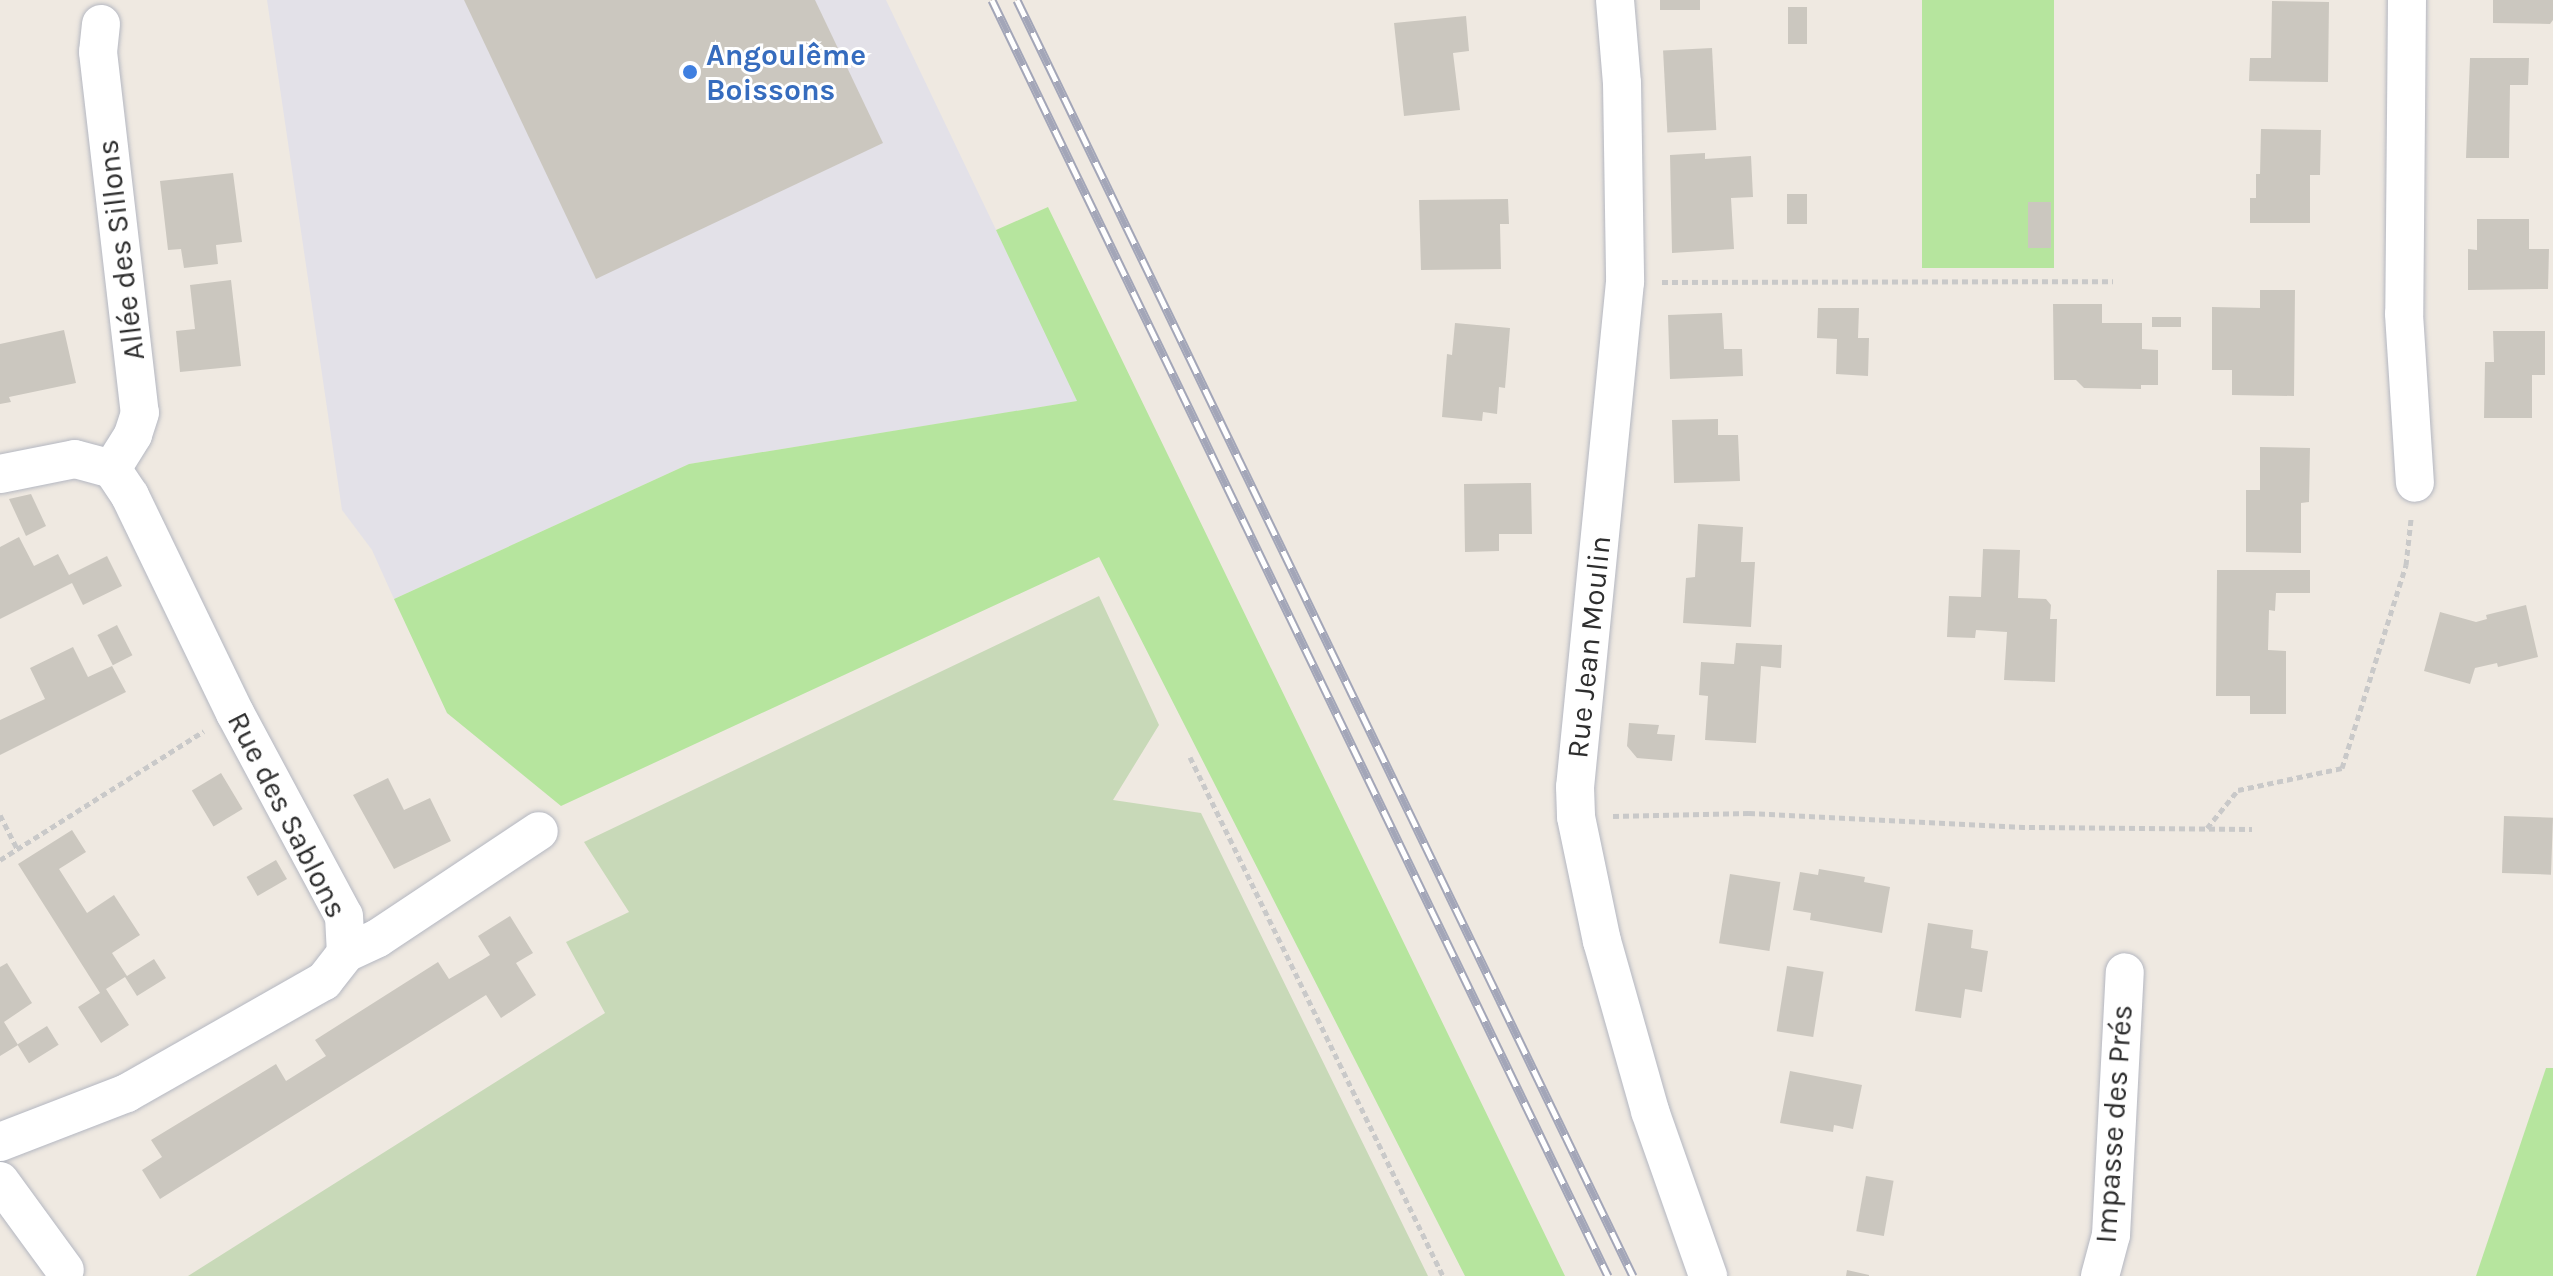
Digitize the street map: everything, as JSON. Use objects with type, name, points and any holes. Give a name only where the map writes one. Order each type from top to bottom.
[{"type":"street","name":"Rue Jean Moulin","points":[[1615,0],[1622,83],[1625,282],[1578,755],[1576,817],[1602,941],[1650,1111],[1708,1276]]},
{"type":"street","points":[[2407,0],[2404,314],[2415,483]]},
{"type":"street","name":"Allée des Sillons","points":[[101,24],[98,52],[140,413],[133,435],[112,469]]},
{"type":"street","points":[[0,474],[75,459],[112,469]]},
{"type":"street","name":"Rue des Sablons","points":[[0,1142],[127,1093],[324,981],[346,953],[344,916],[235,713],[130,496],[112,469]]},
{"type":"street","points":[[346,953],[378,938],[539,831]]},
{"type":"street","name":"Impasse des Prés","points":[[2100,1276],[2111,1235],[2125,972]]},
{"type":"street","points":[[0,1181],[65,1270]]},
{"type":"path","points":[[1625,282],[2113,281]]},
{"type":"path","points":[[2207,828],[2238,790],[2342,768],[2406,565],[2415,483]]},
{"type":"path","points":[[0,860],[235,713]]},
{"type":"path","points":[[1190,757],[1443,1276]]},
{"type":"path","points":[[1576,817],[1749,813],[2029,827],[2252,829]]},
{"type":"path","points":[[0,815],[17,849]]},
{"type":"shaded area","points":[[267,0],[886,0],[1078,401],[689,464],[394,599],[372,550],[342,510]]},
{"type":"green space","points":[[1922,0],[2054,0],[2054,268],[1922,268]]},
{"type":"green space","points":[[1048,207],[1565,1276],[1465,1276],[1099,557],[561,806],[447,713],[394,599],[689,464],[1077,401],[996,230]]},
{"type":"green space","points":[[1099,596],[1159,725],[1113,800],[1201,813],[1428,1276],[188,1276],[605,1013],[566,942],[629,912],[584,842]]},
{"type":"green space","points":[[2546,1068],[2553,1068],[2553,1276],[2476,1276]]},
{"type":"building","name":"Angoulême Boissons","points":[[464,0],[815,0],[883,143],[596,279]]},
{"type":"building","points":[[1660,0],[1700,0],[1700,10],[1660,10]]},
{"type":"building","points":[[2493,0],[2553,0],[2553,20],[2550,24],[2493,23]]},
{"type":"building","points":[[2272,1],[2329,2],[2328,82],[2249,81],[2250,58],[2271,58]]},
{"type":"building","points":[[1788,7],[1807,7],[1807,44],[1788,44]]},
{"type":"building","points":[[1466,16],[1469,51],[1453,53],[1460,110],[1404,116],[1394,23]]},
{"type":"building","points":[[1712,48],[1716,130],[1667,132],[1663,51]]},
{"type":"building","points":[[2470,58],[2529,58],[2528,85],[2510,85],[2509,158],[2466,158]]},
{"type":"building","points":[[2261,129],[2321,130],[2320,175],[2310,175],[2310,223],[2250,223],[2250,198],[2256,198],[2256,174],[2260,174]]},
{"type":"building","points":[[1705,153],[1705,159],[1751,156],[1753,197],[1731,198],[1734,249],[1672,253],[1670,155]]},
{"type":"building","points":[[233,173],[242,242],[216,245],[218,264],[184,268],[181,249],[168,250],[160,181]]},
{"type":"building","points":[[1787,194],[1807,194],[1807,224],[1787,224]]},
{"type":"building","points":[[1508,199],[1509,224],[1500,224],[1501,269],[1421,270],[1419,200]]},
{"type":"building","points":[[2028,202],[2051,202],[2051,248],[2028,248]]},
{"type":"building","points":[[2477,219],[2529,219],[2529,249],[2549,249],[2548,289],[2468,290],[2468,249],[2477,250]]},
{"type":"building","points":[[231,280],[241,366],[180,372],[176,331],[195,329],[190,285]]},
{"type":"building","points":[[2260,290],[2295,290],[2294,396],[2232,395],[2232,370],[2212,370],[2212,307],[2260,308]]},
{"type":"building","points":[[2053,304],[2102,304],[2102,323],[2142,323],[2142,349],[2158,350],[2158,385],[2141,385],[2141,389],[2084,388],[2076,380],[2054,380]]},
{"type":"building","points":[[1818,308],[1859,308],[1858,338],[1869,338],[1868,376],[1836,374],[1837,339],[1817,338]]},
{"type":"building","points":[[1722,313],[1724,349],[1742,349],[1743,376],[1670,379],[1668,315]]},
{"type":"building","points":[[2152,317],[2181,317],[2181,327],[2152,327]]},
{"type":"building","points":[[1455,323],[1510,328],[1505,388],[1499,387],[1497,414],[1483,412],[1482,421],[1442,417],[1447,354],[1452,355]]},
{"type":"building","points":[[64,330],[76,383],[9,397],[11,402],[0,404],[0,344]]},
{"type":"building","points":[[2493,331],[2545,331],[2545,375],[2532,375],[2532,418],[2484,418],[2485,362],[2494,362]]},
{"type":"building","points":[[1718,419],[1718,435],[1738,435],[1740,481],[1674,483],[1672,420]]},
{"type":"building","points":[[2260,447],[2310,448],[2309,502],[2301,503],[2301,553],[2246,552],[2246,490],[2260,490]]},
{"type":"building","points":[[1531,483],[1532,534],[1499,534],[1499,551],[1465,552],[1464,484]]},
{"type":"building","points":[[31,494],[46,526],[26,536],[9,499]]},
{"type":"building","points":[[1698,524],[1743,527],[1741,562],[1755,562],[1751,627],[1683,623],[1686,578],[1695,577]]},
{"type":"building","points":[[19,537],[34,566],[58,554],[69,575],[107,556],[122,586],[83,605],[72,583],[0,619],[0,547]]},
{"type":"building","points":[[1983,549],[2020,550],[2018,598],[2046,599],[2051,605],[2050,619],[2057,619],[2055,682],[2004,680],[2007,632],[1976,630],[1975,638],[1947,637],[1949,596],[1981,597]]},
{"type":"building","points":[[2217,570],[2310,570],[2310,593],[2276,593],[2275,611],[2269,610],[2268,650],[2286,651],[2286,714],[2250,714],[2250,696],[2216,696]]},
{"type":"building","points":[[2526,605],[2538,657],[2498,667],[2497,663],[2475,668],[2470,684],[2424,671],[2440,612],[2476,622],[2487,619],[2486,615]]},
{"type":"building","points":[[117,625],[132,655],[113,665],[97,635]]},
{"type":"building","points":[[1736,643],[1782,645],[1781,668],[1761,666],[1756,743],[1705,740],[1708,696],[1699,695],[1701,662],[1734,664]]},
{"type":"building","points":[[73,647],[88,677],[112,666],[126,692],[0,755],[0,720],[45,699],[30,668]]},
{"type":"building","points":[[1629,723],[1659,725],[1657,734],[1675,735],[1672,761],[1637,758],[1627,746]]},
{"type":"building","points":[[221,773],[243,809],[213,827],[192,791]]},
{"type":"building","points":[[388,778],[404,810],[430,798],[451,841],[394,869],[353,795]]},
{"type":"building","points":[[2504,816],[2553,818],[2551,875],[2502,873]]},
{"type":"building","points":[[72,830],[86,852],[59,869],[87,913],[114,895],[140,935],[112,953],[127,976],[154,959],[166,978],[137,996],[125,977],[106,989],[129,1025],[101,1043],[78,1007],[100,993],[18,864]]},
{"type":"building","points":[[276,860],[287,879],[258,896],[247,877]]},
{"type":"building","points":[[1819,869],[1865,877],[1864,882],[1890,887],[1882,933],[1810,920],[1811,913],[1793,910],[1800,872],[1818,875]]},
{"type":"building","points":[[1730,874],[1780,882],[1769,951],[1719,943]]},
{"type":"building","points":[[510,916],[533,953],[516,963],[536,995],[501,1018],[486,995],[160,1199],[142,1170],[162,1157],[151,1140],[276,1064],[286,1081],[326,1056],[315,1040],[438,962],[449,979],[482,960],[490,955],[478,936]]},
{"type":"building","points":[[1928,923],[1973,930],[1971,948],[1988,951],[1982,992],[1965,989],[1961,1018],[1915,1011]]},
{"type":"building","points":[[7,963],[32,1003],[4,1022],[18,1045],[0,1056],[0,967]]},
{"type":"building","points":[[1787,966],[1824,972],[1813,1037],[1777,1031]]},
{"type":"building","points":[[47,1026],[59,1045],[29,1063],[17,1045]]},
{"type":"building","points":[[1790,1071],[1862,1085],[1853,1129],[1834,1125],[1833,1132],[1780,1123]]},
{"type":"building","points":[[1866,1176],[1894,1181],[1884,1236],[1856,1231]]},
{"type":"building","points":[[1847,1270],[1869,1275],[1869,1276],[1846,1276]]},
{"type":"railway","points":[[992,0],[1608,1276]]},
{"type":"railway","points":[[1017,0],[1633,1276]]},
{"type":"place","name":"Angoulême Boissons","points":[[690,72]]}]
